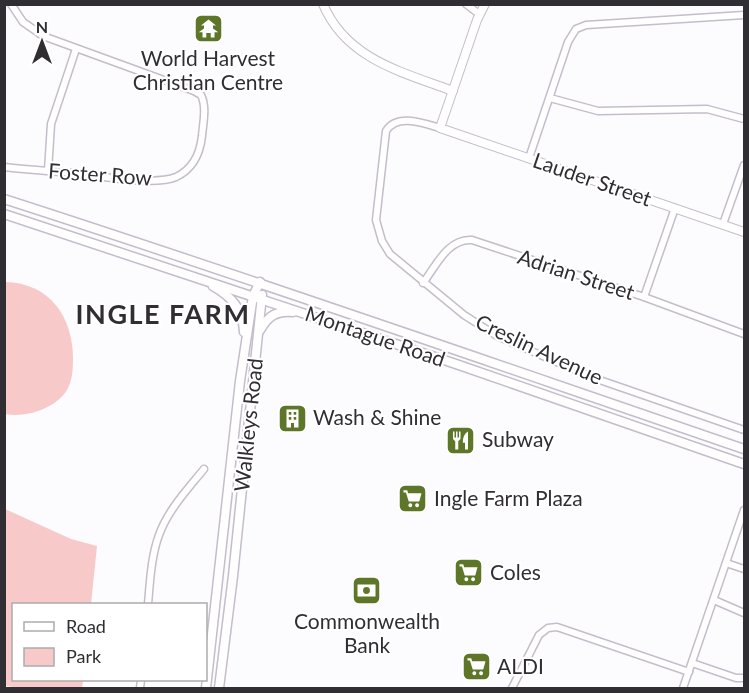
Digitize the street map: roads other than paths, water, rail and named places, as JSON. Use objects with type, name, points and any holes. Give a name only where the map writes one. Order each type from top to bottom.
[{"type":"main road","name":"Montague Road","points":[[4,199],[260,282],[744,449]]},
{"type":"main road","name":"Montague Road","points":[[4,214],[258,297],[744,464]]},
{"type":"main road","points":[[200,278],[224,292],[237,306],[243,322],[245,353]]},
{"type":"main road","name":"Walkleys Road","points":[[207,679],[245,353],[260,282]]},
{"type":"main road","name":"Walkleys Road","points":[[219,688],[259,332],[258,297]]},
{"type":"main road","points":[[259,332],[267,318],[279,312],[314,316]]},
{"type":"street","name":"Foster Row","points":[[4,167],[131,179],[169,179],[192,165],[201,145],[204,106],[201,95],[34,31],[19,17],[11,4]]},
{"type":"street","points":[[323,4],[331,21],[341,34],[365,55],[453,91]]},
{"type":"street","points":[[466,4],[479,14]]},
{"type":"street","points":[[440,128],[479,14],[485,4]]},
{"type":"street","points":[[529,158],[570,37],[580,27],[744,15]]},
{"type":"street","points":[[48,171],[51,124],[76,49]]},
{"type":"street","points":[[550,98],[598,111],[707,109],[744,119]]},
{"type":"street","name":"Creslin Avenue","points":[[440,128],[409,121],[398,121],[390,125],[385,134],[376,220],[382,241],[395,259],[464,315],[497,336],[591,377],[744,430]]},
{"type":"street","name":"Lauder Street","points":[[440,128],[744,232]]},
{"type":"street","points":[[723,224],[744,165]]},
{"type":"street","points":[[644,297],[675,208]]},
{"type":"street","name":"Adrian Street","points":[[423,283],[450,247],[459,241],[468,240],[644,297],[744,334]]},
{"type":"street","points":[[148,603],[159,535],[170,513],[204,469]]},
{"type":"street","points":[[683,688],[744,510]]},
{"type":"street","points":[[726,563],[744,569]]},
{"type":"street","points":[[714,600],[744,614]]},
{"type":"street","points":[[512,688],[539,635],[548,628],[557,627],[689,672]]},
{"type":"street","points":[[692,663],[736,678],[744,678]]},
{"type":"place","name":"World Harvest Christian Centre","points":[[208,28]]},
{"type":"place","name":"Wash & Shine","points":[[292,418]]},
{"type":"place","name":"Subway","points":[[461,440]]},
{"type":"place","name":"Ingle Farm Plaza","points":[[413,499]]},
{"type":"place","name":"Coles","points":[[469,573]]},
{"type":"place","name":"Commonwealth Bank","points":[[367,591]]},
{"type":"place","name":"ALDI","points":[[476,667]]},
{"type":"district","name":"INGLE FARM","points":[[163,315]]}]
